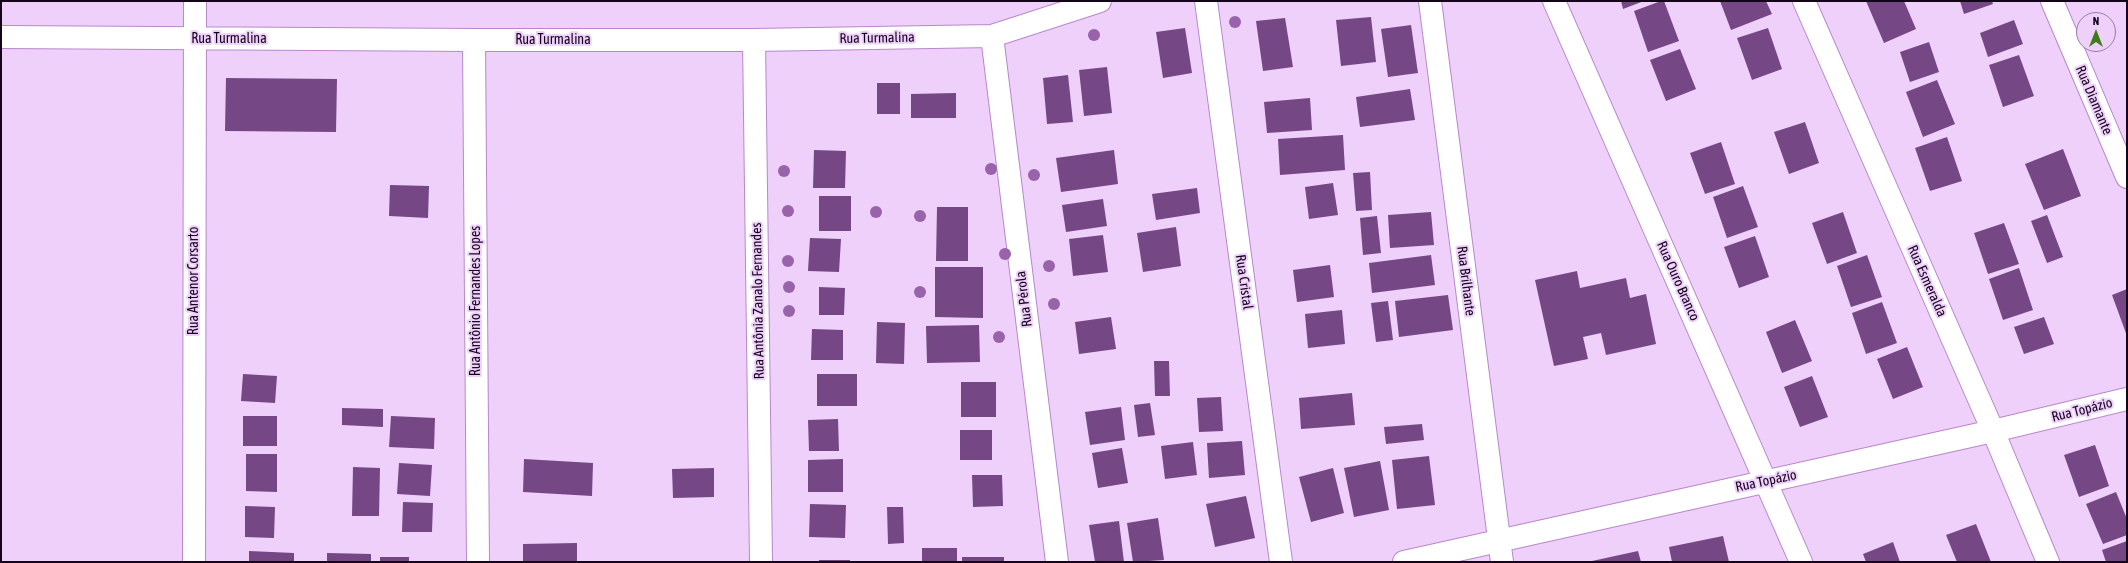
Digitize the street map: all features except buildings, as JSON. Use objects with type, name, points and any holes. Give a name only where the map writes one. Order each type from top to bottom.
[{"type":"street","name":"Rua Antenor Corsarto","points":[[194,562],[195,1]]},
{"type":"street","name":"Rua Turmalina","points":[[1,37],[754,40],[992,36],[1100,1]]},
{"type":"street","name":"Rua Cristal","points":[[1206,1],[1281,562]]},
{"type":"street","name":"Rua Brilhante","points":[[1430,1],[1502,562]]},
{"type":"street","name":"Rua Ouro Branco","points":[[1554,1],[1767,481],[1801,562]]},
{"type":"street","name":"Rua Esmeralda","points":[[1804,1],[1993,432],[2048,562]]},
{"type":"street","name":"Rua Diamante","points":[[2052,1],[2127,177]]},
{"type":"street","name":"Rua Pérola","points":[[992,36],[1056,562]]},
{"type":"street","name":"Rua Antônio Fernandes Lopes","points":[[474,40],[478,562]]},
{"type":"street","name":"Rua Antônia Zanalo Fernandes","points":[[754,40],[761,562]]},
{"type":"street","name":"Rua Topázio","points":[[1404,562],[1993,432],[2127,399]]}]
